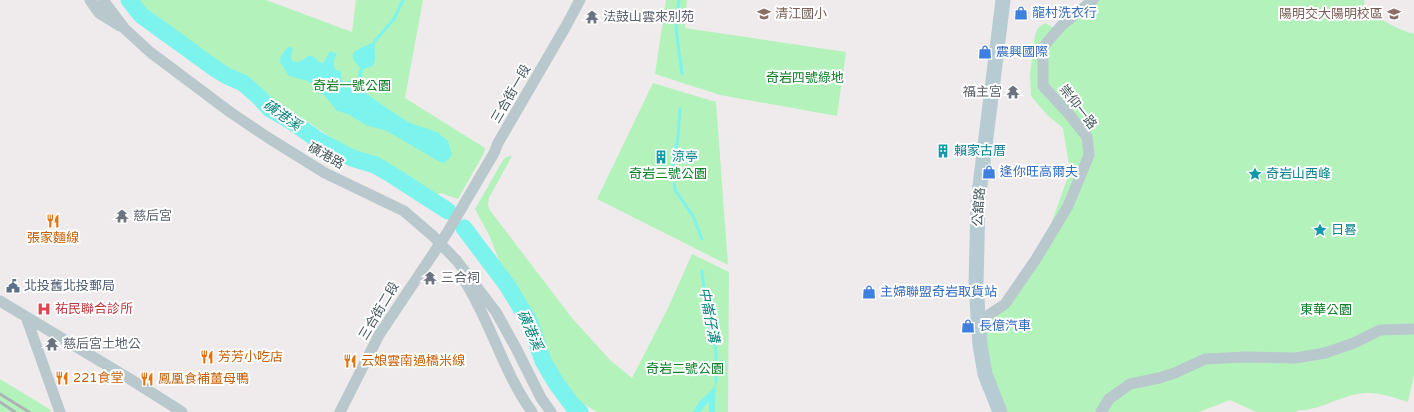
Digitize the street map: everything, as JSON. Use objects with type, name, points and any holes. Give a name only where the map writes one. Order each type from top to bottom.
[{"type":"street","name":"磺港路","points":[[90,0],[99,13],[126,29]]},
{"type":"street","name":"磺港路","points":[[103,0],[126,29],[150,52],[260,133],[324,172],[404,211],[441,243],[475,283],[496,312],[516,348],[540,398],[551,412]]},
{"type":"street","name":"三合街一段","points":[[449,229],[494,153],[498,143],[580,0]]},
{"type":"street","name":"公舘路","points":[[1000,412],[985,374],[980,346],[976,285],[977,209],[1003,0]]},
{"type":"street","name":"崇仰一路","points":[[978,322],[1005,304],[1036,259],[1068,206],[1089,155],[1087,137],[1068,113],[1043,86],[1044,47],[1061,26],[1093,0]]},
{"type":"street","name":"三合街二段","points":[[340,412],[379,335],[449,229]]},
{"type":"street","name":"磺港路","points":[[441,243],[475,297],[520,396],[532,412]]},
{"type":"street","points":[[0,300],[182,412]]},
{"type":"street","points":[[26,317],[60,412]]},
{"type":"street","points":[[1101,412],[1109,399],[1130,384],[1175,374],[1205,359],[1303,357],[1325,353],[1340,348],[1380,330],[1414,329]]},
{"type":"green space","name":"奇岩一號公園","points":[[135,0],[266,0],[352,32],[356,0],[423,0],[405,98],[485,148],[484,153],[458,199],[441,193],[436,195],[424,187],[415,184],[384,163],[354,152],[296,114],[273,103],[247,79],[226,69],[147,14]]},
{"type":"green space","name":"奇岩四號綠地","points":[[666,0],[687,0],[685,28],[846,52],[837,116],[720,95],[655,74]]},
{"type":"green space","name":"東華公園","points":[[1093,0],[1364,0],[1365,8],[1382,20],[1414,34],[1414,375],[1408,402],[1393,397],[1368,393],[1351,396],[1296,412],[1256,412],[1230,400],[1199,412],[1004,412],[989,370],[982,328],[986,313],[1003,304],[1051,224],[1070,171],[1063,128],[1047,115],[1031,96],[1030,74],[1035,35],[1038,28],[1045,23],[1056,29]]},
{"type":"green space","name":"奇岩三號公園","points":[[653,83],[716,102],[728,265],[597,199]]},
{"type":"green space","name":"奇岩二號公園","points":[[512,156],[489,198],[489,209],[572,318],[610,360],[632,378],[668,308],[692,254],[729,272],[728,412],[597,412],[577,400],[550,360],[533,322],[520,313],[511,298],[503,270],[489,235],[475,209],[503,160],[506,157]]},
{"type":"green space","points":[[0,379],[51,410],[50,412],[0,412]]},
{"type":"water","points":[[375,41],[375,60],[373,66],[364,69],[362,73],[363,86],[366,93],[410,123],[437,132],[448,141],[452,154],[444,163],[387,131],[366,125],[348,114],[337,111],[325,96],[308,81],[289,76],[280,62],[281,56],[288,47],[293,49],[291,57],[292,61],[296,62],[312,56],[320,63],[324,62],[330,51],[337,54],[334,66],[336,70],[341,71],[341,80],[344,82],[357,79],[360,67],[355,62],[353,54],[360,48]]},
{"type":"water","points":[[716,382],[715,412],[709,412],[709,401],[700,412],[693,412],[699,402],[712,390]]},
{"type":"waterway","name":"磺港溪","points":[[129,0],[141,15],[217,70],[243,83],[270,109],[294,123],[318,140],[352,158],[375,165],[389,173],[448,211]]},
{"type":"waterway","points":[[375,41],[394,19],[403,0]]},
{"type":"waterway","name":"中崙仔溝","points":[[679,0],[676,29],[682,74]]},
{"type":"waterway","name":"中崙仔溝","points":[[680,109],[678,138],[673,163],[675,190],[693,216],[702,239]]},
{"type":"waterway","name":"磺港溪","points":[[464,228],[507,285],[530,323],[543,361],[556,383],[573,406],[580,412]]},
{"type":"waterway","name":"中崙仔溝","points":[[702,271],[708,322],[716,350],[716,382]]},
{"type":"railway","points":[[0,394],[29,412]]},
{"type":"railway","points":[[0,402],[15,412]]},
{"type":"place","name":"龍村洗衣行","points":[[1021,13]]},
{"type":"place","name":"清江國小","points":[[764,14]]},
{"type":"place","name":"陽明交大陽明校區","points":[[1394,14]]},
{"type":"place","name":"法鼓山雲來別苑","points":[[592,17]]},
{"type":"place","name":"震興國際","points":[[985,52]]},
{"type":"place","name":"福主宮","points":[[1013,92]]},
{"type":"place","name":"賴家古厝","points":[[943,151]]},
{"type":"place","name":"涼亭","points":[[661,157]]},
{"type":"place","name":"逢你旺高爾夫","points":[[989,172]]},
{"type":"place","name":"奇岩山西峰","points":[[1255,174]]},
{"type":"place","name":"慈后宮","points":[[122,216]]},
{"type":"place","name":"張家麵線","points":[[53,221]]},
{"type":"place","name":"日晷","points":[[1320,230]]},
{"type":"place","name":"三合祠","points":[[430,278]]},
{"type":"place","name":"北投舊北投郵局","points":[[13,286]]},
{"type":"place","name":"主婦聯盟奇岩取貨站","points":[[869,292]]},
{"type":"place","name":"祐民聯合診所","points":[[44,309]]},
{"type":"place","name":"長億汽車","points":[[968,326]]},
{"type":"place","name":"慈后宮土地公","points":[[52,344]]},
{"type":"place","name":"芳芳小吃店","points":[[207,357]]},
{"type":"place","name":"云娘雲南過橋米線","points":[[350,361]]},
{"type":"place","name":"221食堂","points":[[62,378]]},
{"type":"place","name":"鳳凰食補薑母鴨","points":[[147,379]]}]
